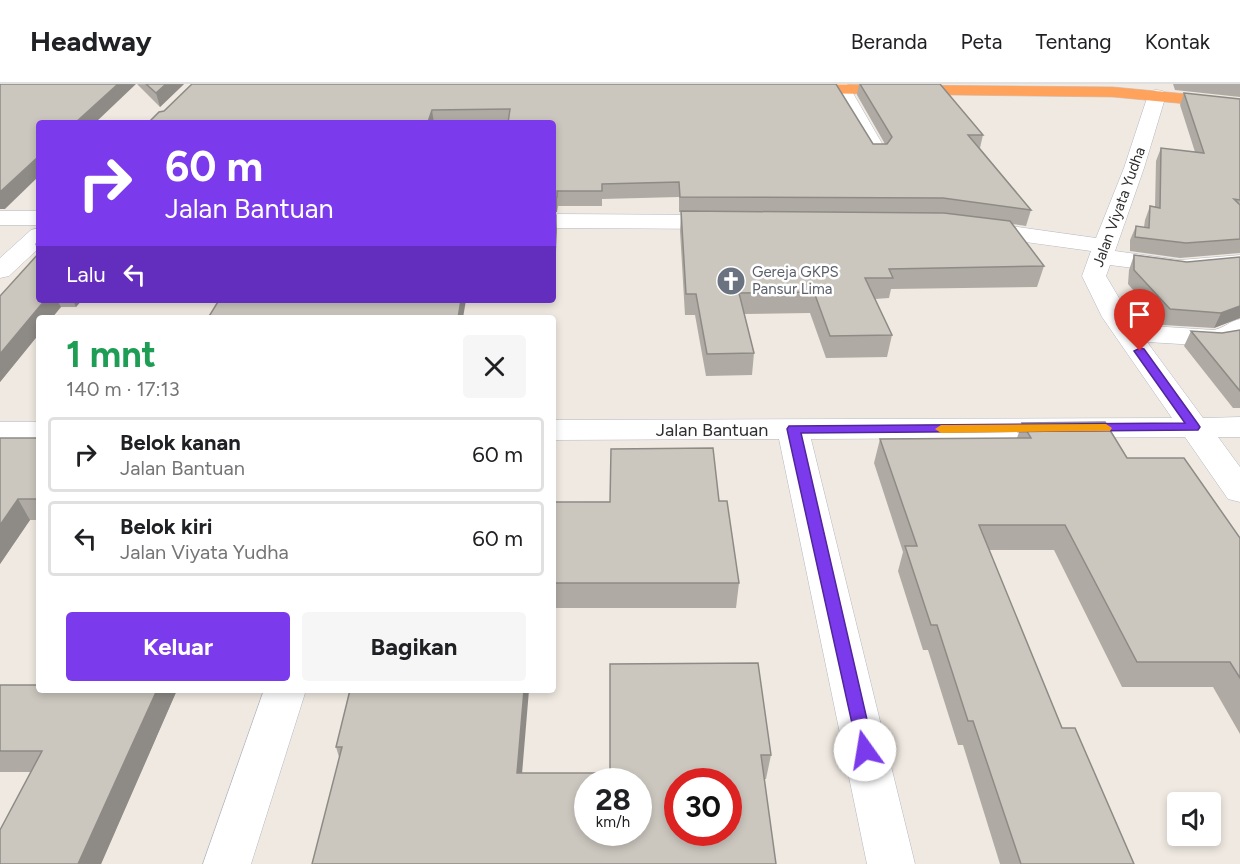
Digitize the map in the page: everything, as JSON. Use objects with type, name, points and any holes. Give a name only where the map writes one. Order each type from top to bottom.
[{"type":"highway","points":[[776,87],[1080,87],[1240,104]]},
{"type":"street","points":[[848,87],[878,152]]},
{"type":"street","name":"Jalan Viyata Yudha","points":[[1157,95],[1134,168],[1094,276],[1115,317],[1240,491]]},
{"type":"street","points":[[0,218],[36,218]]},
{"type":"street","points":[[556,221],[749,222]]},
{"type":"street","points":[[951,225],[1103,251],[1180,267],[1240,262]]},
{"type":"street","points":[[0,271],[36,238]]},
{"type":"street","points":[[1126,333],[1214,338],[1231,335],[1240,327]]},
{"type":"street","name":"Jalan Bantuan","points":[[556,430],[1240,427]]},
{"type":"street","points":[[793,429],[891,864]]},
{"type":"street","points":[[0,432],[36,432]]},
{"type":"street","points":[[227,864],[284,693]]},
{"type":"building","points":[[0,84],[118,84],[78,120],[36,120],[36,159],[0,192]]},
{"type":"building","points":[[146,84],[166,84],[156,93]]},
{"type":"building","points":[[192,84],[836,84],[873,144],[887,144],[892,137],[860,84],[940,84],[983,135],[968,135],[1031,210],[943,198],[680,197],[679,182],[602,184],[602,191],[557,191],[556,197],[556,120],[508,120],[510,109],[432,110],[429,120],[151,120],[159,112],[164,111]]},
{"type":"building","points":[[1184,93],[1240,99],[1240,200],[1234,199],[1240,205],[1240,239],[1186,243],[1135,237],[1136,226],[1149,228],[1150,206],[1160,208],[1161,148],[1204,153]]},
{"type":"building","points":[[681,211],[944,213],[1010,221],[1044,266],[889,269],[893,278],[865,278],[892,335],[830,336],[814,292],[739,293],[754,353],[707,354],[696,294],[686,294]]},
{"type":"building","points":[[1134,255],[1187,262],[1240,257],[1240,306],[1221,313],[1170,309],[1134,270]]},
{"type":"building","points":[[36,256],[36,303],[42,303],[0,354],[0,296]]},
{"type":"building","points":[[217,303],[460,303],[458,315],[210,315]]},
{"type":"building","points":[[1240,330],[1240,391],[1191,331],[1222,333]]},
{"type":"building","points":[[1105,422],[1127,458],[1184,458],[1240,538],[1240,678],[1230,662],[1137,662],[1065,525],[979,525],[1062,728],[1075,728],[1134,864],[1021,864],[973,721],[968,721],[937,625],[931,625],[905,546],[917,546],[880,439],[1031,438],[1022,423]]},
{"type":"building","points":[[0,438],[36,438],[36,499],[18,499],[0,525]]},
{"type":"building","points":[[713,448],[719,501],[727,501],[739,583],[556,583],[556,502],[610,502],[611,449]]},
{"type":"building","points":[[758,663],[771,755],[761,755],[776,864],[312,864],[342,747],[336,747],[349,693],[524,693],[517,773],[574,773],[574,846],[652,846],[652,768],[610,768],[610,664]]},
{"type":"building","points":[[0,685],[36,685],[36,693],[156,693],[78,864],[0,864],[0,830],[42,751],[0,751]]},
{"type":"slow traffic","points":[[941,429],[1106,428]]},
{"type":"place","name":"Gereja GKPS Pansur Lima","points":[[731,281]]},
{"type":"route","points":[[865,750],[793,429],[1194,427],[1140,351]]}]
